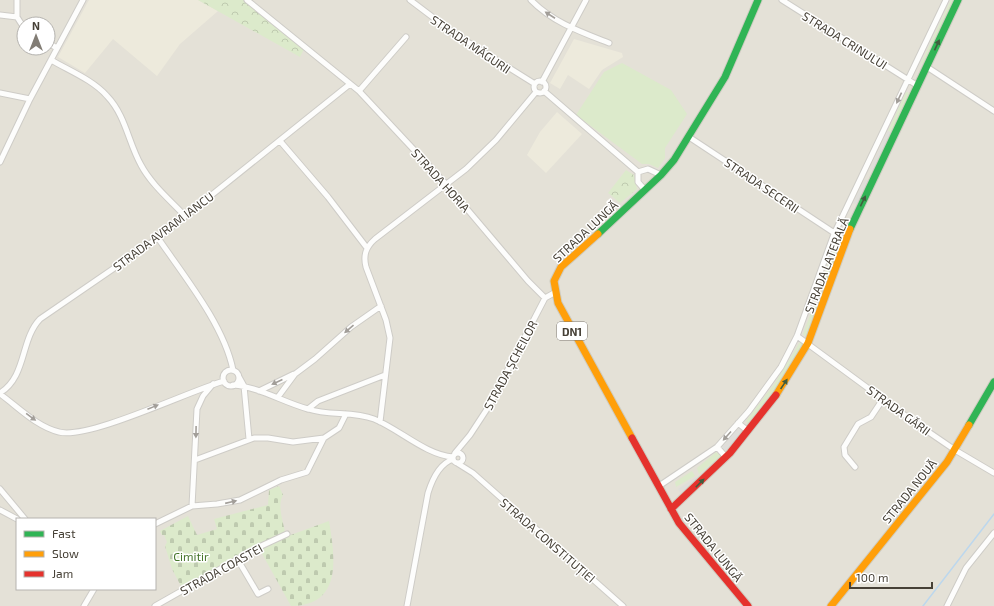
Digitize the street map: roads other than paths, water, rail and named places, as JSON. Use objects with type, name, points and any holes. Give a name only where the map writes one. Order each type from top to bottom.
[{"type":"main road","name":"STRADA LUNGĂ","points":[[748,606],[687,535],[671,509],[579,344],[554,293],[554,278],[561,267],[661,175],[689,137],[725,77],[741,43],[758,0]]},
{"type":"main road","name":"STRADA LATERALĂ","points":[[671,509],[696,487],[748,431],[783,385],[808,343],[845,240],[958,0]]},
{"type":"main road","name":"STRADA NOUĂ","points":[[831,606],[936,476],[955,450],[994,382]]},
{"type":"street","points":[[17,0],[17,16]]},
{"type":"street","points":[[0,162],[30,99],[84,0]]},
{"type":"street","name":"STRADA HORIA","points":[[247,0],[304,48],[359,91],[447,185],[528,281],[545,298]]},
{"type":"street","name":"STRADA MĂGURII","points":[[410,0],[455,34],[534,84]]},
{"type":"street","points":[[532,0],[541,10],[571,28],[609,43]]},
{"type":"street","points":[[542,82],[586,0]]},
{"type":"street","name":"STRADA CRINULUI","points":[[782,0],[918,86]]},
{"type":"street","name":"STRADA LATERALĂ","points":[[659,486],[717,447],[770,384],[784,362],[797,336],[834,234],[946,0]]},
{"type":"street","points":[[0,15],[16,17]]},
{"type":"street","points":[[359,91],[406,37]]},
{"type":"street","points":[[51,60],[97,87],[107,96],[122,119],[144,169],[185,216]]},
{"type":"street","points":[[927,67],[994,111]]},
{"type":"street","points":[[536,92],[534,84],[537,82],[542,82]]},
{"type":"street","points":[[542,82],[545,86],[544,91]]},
{"type":"street","name":"STRADA AVRAM IANCU","points":[[0,393],[6,389],[16,376],[33,328],[40,319],[158,238],[350,84]]},
{"type":"street","points":[[536,92],[541,93],[544,91]]},
{"type":"street","points":[[544,91],[638,172],[638,182],[645,190]]},
{"type":"street","points":[[380,422],[390,338],[388,325],[365,263],[367,248],[375,239],[466,169],[496,140],[536,92]]},
{"type":"street","points":[[0,93],[30,99]]},
{"type":"street","name":"STRADA SECERII","points":[[689,137],[845,240]]},
{"type":"street","points":[[280,141],[328,197],[367,248]]},
{"type":"street","points":[[638,172],[648,169],[661,175]]},
{"type":"street","points":[[158,238],[214,324],[227,349],[233,370],[237,373],[244,386],[249,439]]},
{"type":"street","points":[[545,298],[554,293]]},
{"type":"street","name":"STRADA ȘCHEILOR","points":[[407,606],[428,493],[433,480],[442,465],[454,458],[496,392],[545,298]]},
{"type":"street","points":[[259,390],[295,374],[315,359],[351,327],[381,306]]},
{"type":"street","name":"STRADA GĂRII","points":[[797,336],[955,450],[994,473]]},
{"type":"street","points":[[224,381],[224,374],[228,370],[233,370]]},
{"type":"street","points":[[278,397],[295,374]]},
{"type":"street","points":[[308,409],[318,401],[385,375]]},
{"type":"street","points":[[224,381],[226,384],[233,385],[239,377]]},
{"type":"street","points":[[0,393],[50,429],[70,433],[109,424],[224,381]]},
{"type":"street","points":[[192,506],[197,409],[203,396],[213,384]]},
{"type":"street","name":"STRADA CONSTITUȚIEI","points":[[233,385],[259,390],[308,409],[366,417],[380,422],[433,452],[454,458],[623,606]]},
{"type":"street","points":[[854,467],[845,455],[844,447],[858,424],[871,417],[883,399]]},
{"type":"street","points":[[195,460],[249,439],[268,438],[293,442],[324,438],[339,428],[346,414]]},
{"type":"street","points":[[738,423],[748,431]]},
{"type":"street","points":[[156,524],[192,506],[240,500],[281,480],[307,472],[324,438]]},
{"type":"street","name":"STRADA ȘCHEILOR","points":[[463,457],[467,439]]},
{"type":"street","points":[[717,447],[725,456]]},
{"type":"street","points":[[460,452],[463,457],[460,462],[454,458],[460,452]]},
{"type":"street","name":"STRADA CONSTITUȚIEI","points":[[463,457],[473,474]]},
{"type":"street","points":[[0,489],[24,518]]},
{"type":"street","points":[[0,510],[16,518]]},
{"type":"street","points":[[156,527],[165,520]]},
{"type":"street","points":[[947,606],[966,568],[994,533]]},
{"type":"street","name":"STRADA COASTEI","points":[[155,606],[287,534]]},
{"type":"street","points":[[238,560],[258,594],[268,589]]},
{"type":"street","points":[[84,606],[93,590]]},
{"type":"waterway","points":[[923,606],[994,514]]},
{"type":"park label","name":"Cimitir","points":[[191,556]]}]
